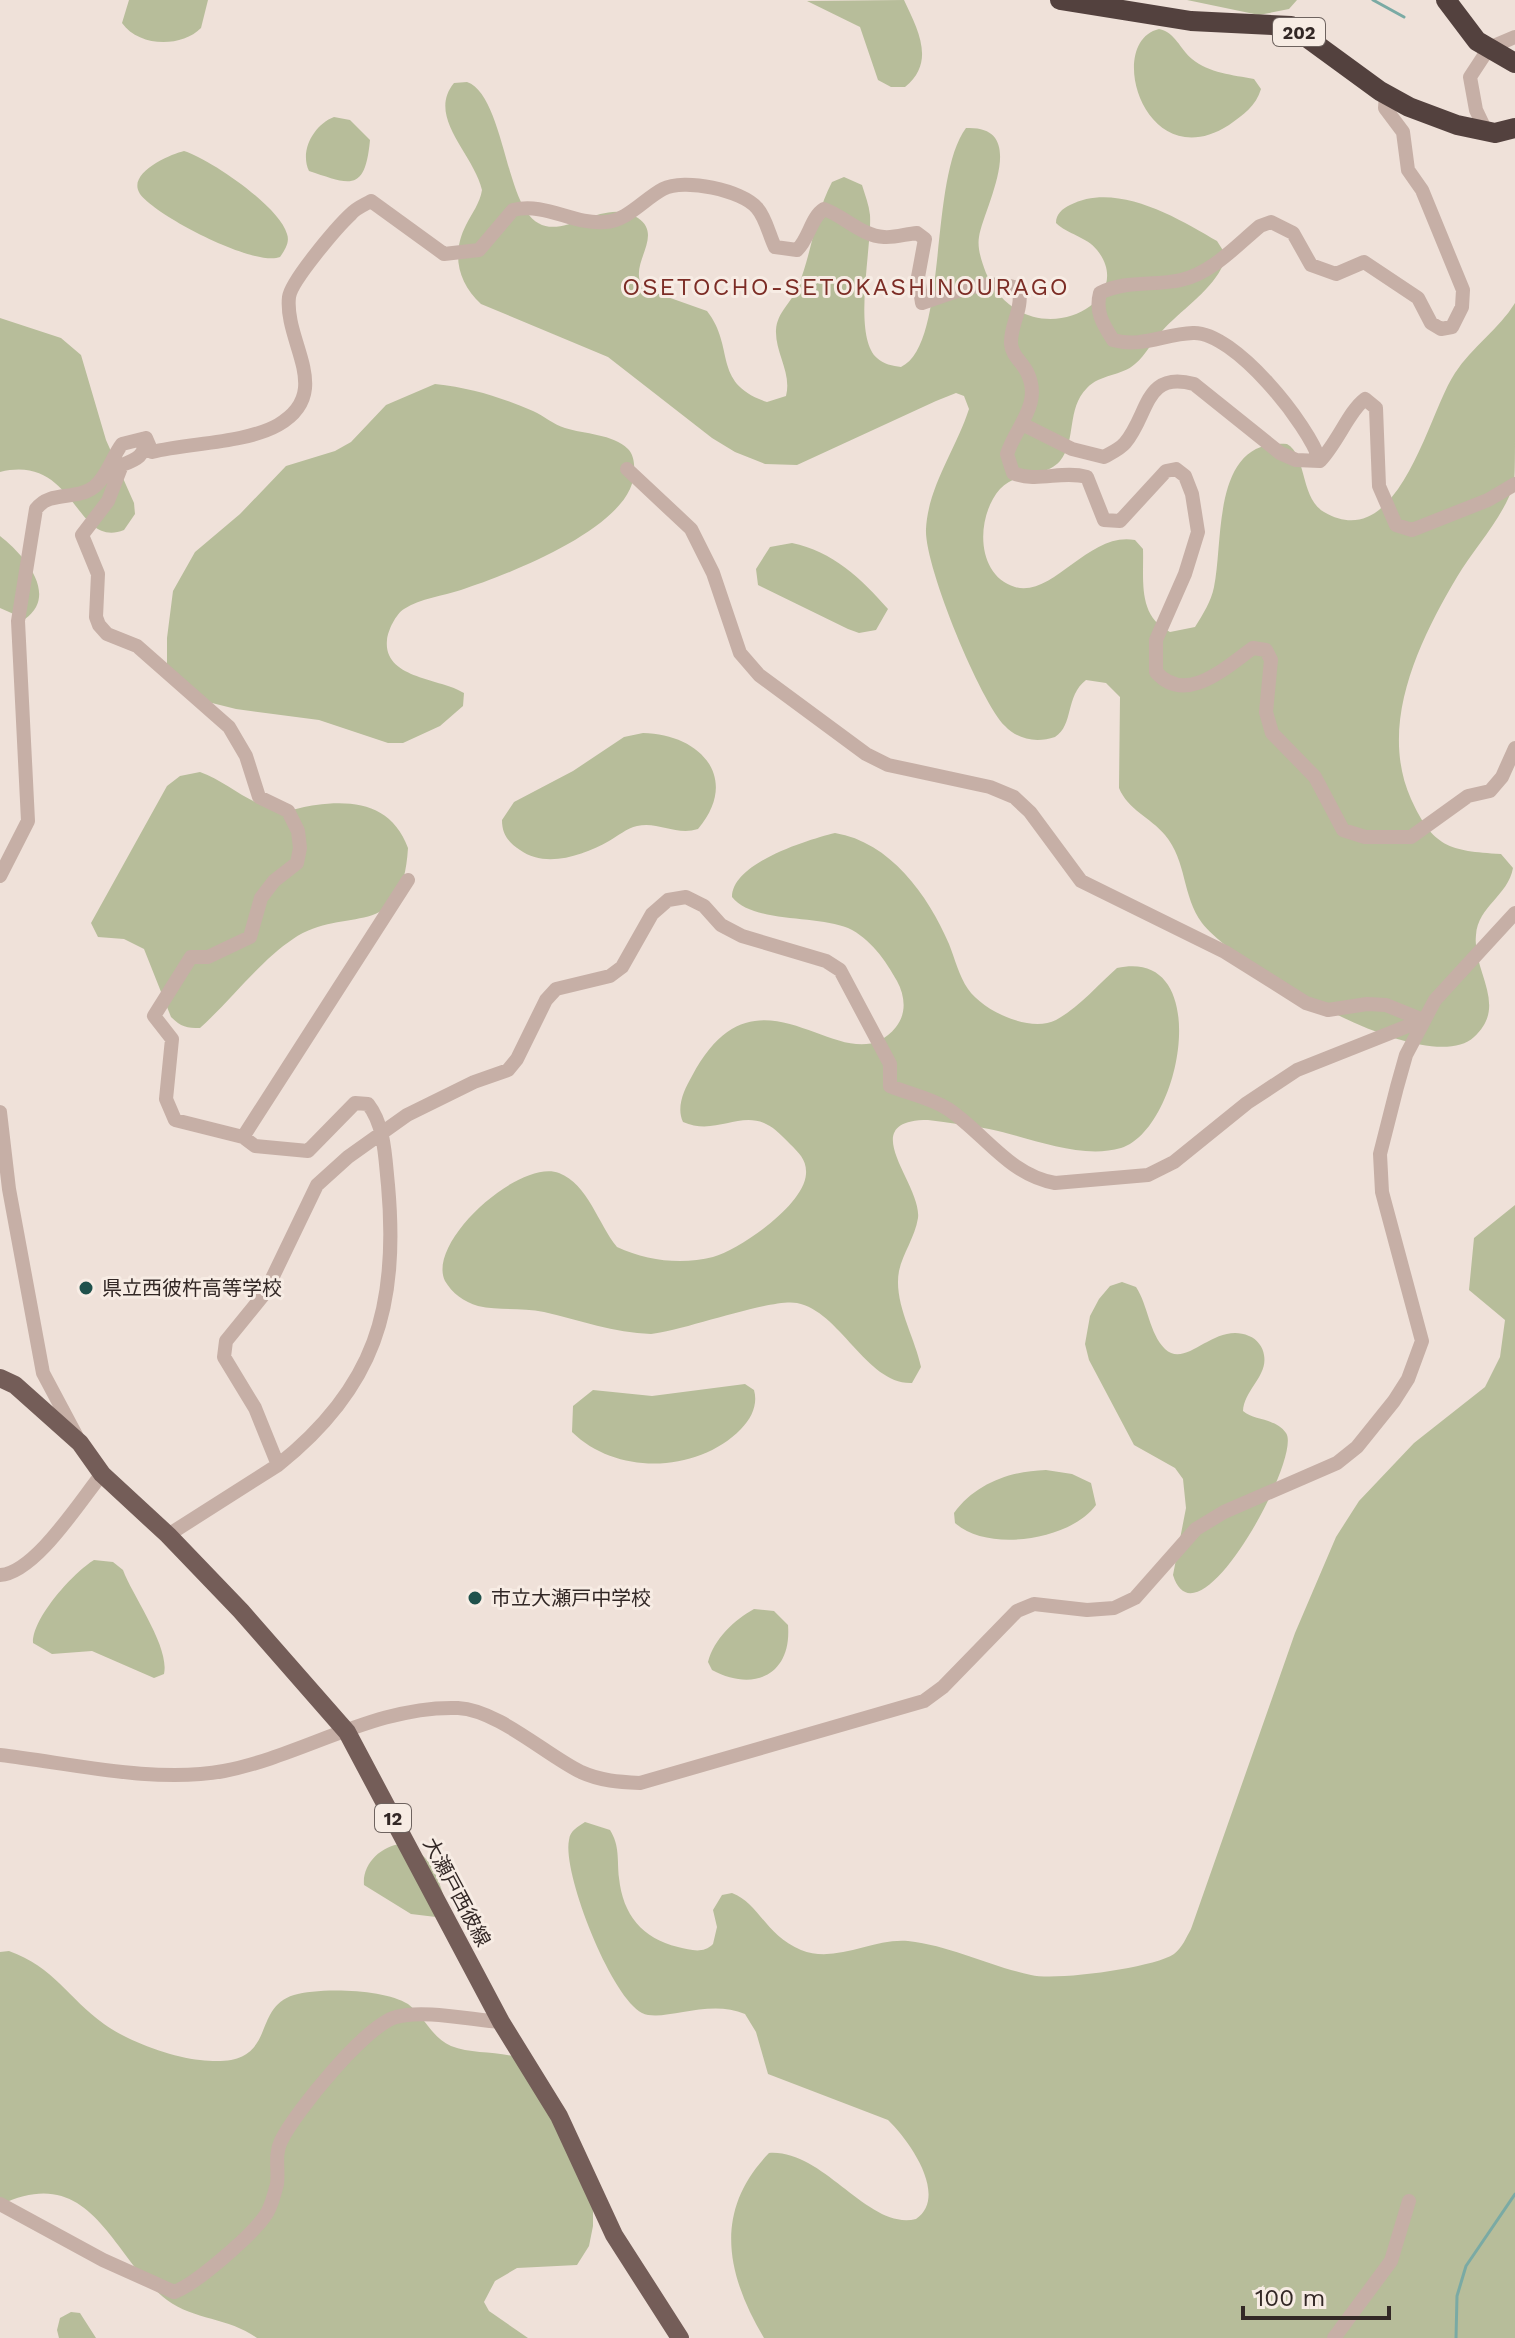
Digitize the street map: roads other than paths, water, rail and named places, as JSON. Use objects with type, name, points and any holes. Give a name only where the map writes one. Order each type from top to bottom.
[{"type":"highway","name":"202","points":[[1060,0],[1191,21],[1291,26],[1386,94],[1457,125],[1495,133],[1515,128]]},
{"type":"highway","points":[[1446,0],[1477,41],[1515,63]]},
{"type":"main road","name":"大瀬戸西彼線","points":[[0,1378],[15,1385],[80,1443],[102,1474],[168,1535],[347,1732],[501,2022],[559,2116],[614,2235],[680,2338]]},
{"type":"street","points":[[1486,131],[1469,86],[1475,64],[1489,48],[1515,37]]},
{"type":"street","points":[[1320,461],[1310,433],[1256,372],[1228,348],[1194,333],[1128,344],[1113,340],[1103,325],[1098,302],[1100,293],[1114,286],[1181,280],[1195,275],[1260,226],[1271,222],[1293,233],[1311,265],[1336,274],[1364,262],[1418,298],[1431,323],[1441,329],[1452,327],[1462,307],[1463,290],[1422,190],[1408,170],[1403,132],[1385,108],[1386,94]]},
{"type":"street","points":[[146,438],[152,452],[274,427],[297,410],[306,386],[306,375],[289,323],[289,293],[352,212],[371,201],[444,254],[479,250],[513,210],[540,208],[603,223],[616,220],[666,188],[690,184],[747,200],[763,218],[775,247],[784,250],[797,250],[804,243],[818,213],[824,209],[840,215],[863,231],[883,237],[917,233],[925,239],[918,277],[922,303],[972,288],[1008,284],[1019,289],[1022,303],[1011,342],[1031,386],[1031,405],[1024,425],[1011,442],[1007,454],[1013,473],[1025,478],[1072,473],[1087,477],[1104,520],[1120,521],[1166,471],[1176,469],[1185,476],[1192,494],[1197,541],[1156,640],[1156,672],[1164,681],[1187,687],[1204,682],[1253,648],[1266,650],[1271,660],[1266,712],[1272,733],[1315,777],[1343,830],[1365,837],[1411,837],[1468,796],[1490,791],[1502,777],[1515,748]]},
{"type":"street","points":[[1024,425],[1072,449],[1104,457],[1124,446],[1158,387],[1178,379],[1194,384],[1280,453],[1296,460],[1320,461]]},
{"type":"street","points":[[1320,461],[1341,436],[1355,406],[1365,399],[1376,408],[1379,486],[1396,525],[1412,530],[1488,500],[1515,484]]},
{"type":"street","points":[[0,876],[28,821],[18,621],[36,509],[53,498],[80,495],[92,489],[122,444],[146,438]]},
{"type":"street","points":[[146,438],[145,452],[139,459],[122,465],[108,501],[82,535],[83,546],[98,574],[96,617],[107,634],[137,646],[229,727],[246,756],[259,797],[288,811],[298,831],[297,863],[274,881],[261,898],[250,937],[208,957],[191,957],[154,1016],[172,1039],[166,1099],[175,1120],[243,1137],[255,1146],[308,1151],[331,1124],[355,1103],[368,1104],[377,1116],[382,1135],[392,1243],[389,1281],[379,1324],[347,1398],[315,1436],[278,1465],[168,1535]]},
{"type":"street","points":[[627,469],[691,529],[713,573],[740,653],[759,675],[866,754],[888,765],[990,787],[1014,797],[1030,812],[1081,881],[1225,952],[1306,1003],[1328,1010],[1367,1004],[1386,1005],[1423,1020]]},
{"type":"street","points":[[243,1137],[408,880]]},
{"type":"street","points":[[278,1465],[255,1408],[224,1357],[226,1341],[265,1293],[317,1185],[407,1115],[474,1082],[508,1070],[517,1059],[546,1000],[556,989],[610,976],[630,957],[652,914],[668,900],[686,897],[704,906],[721,925],[742,936],[826,961],[840,970],[890,1064],[890,1086],[950,1110],[986,1143],[1039,1180],[1055,1183],[1148,1175],[1174,1162],[1236,1111],[1297,1070],[1423,1020]]},
{"type":"street","points":[[0,1755],[193,1775],[225,1771],[377,1720],[458,1708],[498,1724],[581,1772],[608,1782],[640,1783],[924,1701],[943,1687],[1017,1611],[1034,1604],[1100,1609],[1114,1608],[1135,1598],[1196,1529],[1224,1512],[1337,1463],[1357,1447],[1408,1379],[1422,1341],[1382,1192],[1380,1154],[1406,1055],[1423,1020],[1435,1000],[1515,913]]},
{"type":"street","points":[[0,1112],[9,1189],[43,1373],[80,1443]]},
{"type":"street","points":[[0,1575],[19,1570],[34,1557],[102,1474]]},
{"type":"street","points":[[0,2204],[139,2278],[174,2292],[187,2288],[223,2258],[267,2213],[277,2184],[281,2141],[342,2060],[373,2028],[396,2017],[413,2015],[501,2022]]},
{"type":"street","points":[[1334,2338],[1391,2261],[1409,2201]]},
{"type":"waterway","points":[[1373,0],[1404,17]]},
{"type":"waterway","points":[[1456,2338],[1457,2296],[1466,2266],[1515,2194]]},
{"type":"place","name":"県立西彼杵高等学校","points":[[86,1288]]},
{"type":"place","name":"市立大瀬戸中学校","points":[[475,1598]]},
{"type":"district","name":"OSETOCHO-SETOKASHINOURAGO","points":[[846,287]]}]
